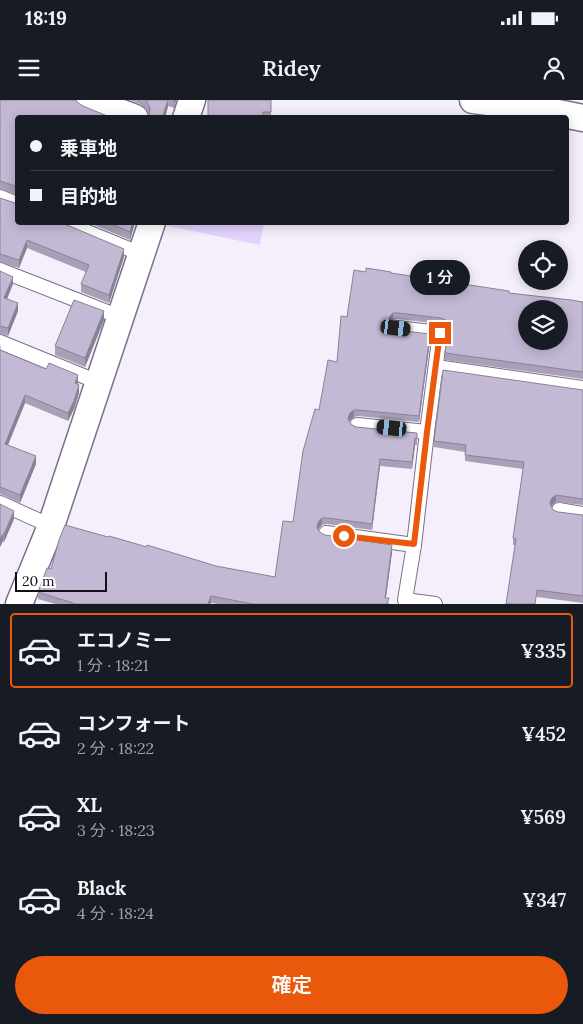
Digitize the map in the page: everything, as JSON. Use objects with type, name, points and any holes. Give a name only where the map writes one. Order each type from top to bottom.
[{"type":"street","points":[[88,100],[127,115]]},
{"type":"street","points":[[187,115],[192,100]]},
{"type":"street","points":[[473,100],[568,115]]},
{"type":"street","points":[[569,115],[583,118]]},
{"type":"street","points":[[19,604],[51,526],[151,225]]},
{"type":"lane","points":[[0,197],[15,203]]},
{"type":"lane","points":[[70,225],[141,254]]},
{"type":"lane","points":[[0,270],[120,317]]},
{"type":"lane","points":[[396,328],[440,333],[414,544],[405,600],[435,604]]},
{"type":"lane","points":[[0,342],[98,382]]},
{"type":"lane","points":[[436,367],[583,388]]},
{"type":"lane","points":[[357,424],[427,432]]},
{"type":"lane","points":[[0,503],[51,526]]},
{"type":"lane","points":[[560,510],[583,514]]},
{"type":"lane","points":[[326,533],[414,544]]},
{"type":"shaded area","points":[[163,225],[264,225],[260,245]]},
{"type":"building","points":[[0,100],[76,100],[83,106],[105,115],[15,115],[15,186],[0,181]]},
{"type":"building","points":[[146,100],[168,100],[163,115],[149,115],[150,108]]},
{"type":"building","points":[[208,100],[271,100],[271,112],[263,112],[263,115],[208,115]]},
{"type":"building","points":[[0,198],[15,203],[15,225],[67,225],[124,249],[109,295],[81,284],[89,265],[27,240],[19,260],[0,254]]},
{"type":"building","points":[[114,225],[132,225],[130,232]]},
{"type":"building","points":[[366,268],[509,291],[509,293],[571,300],[583,302],[583,372],[445,353],[449,327],[446,320],[398,313],[393,313],[390,316],[388,321],[392,329],[430,334],[419,416],[354,410],[348,418],[352,425],[356,427],[417,433],[412,462],[380,459],[372,524],[322,518],[317,526],[318,530],[325,535],[392,545],[385,598],[389,598],[387,604],[253,604],[211,596],[208,604],[76,604],[38,592],[47,568],[51,569],[65,525],[147,547],[147,545],[216,566],[275,577],[283,521],[293,522],[303,451],[315,409],[319,410],[328,360],[337,362],[341,316],[347,317],[354,270],[366,272]]},
{"type":"building","points":[[0,271],[13,277],[4,298],[18,303],[8,328],[0,326]]},
{"type":"building","points":[[74,300],[104,311],[85,358],[55,346]]},
{"type":"building","points":[[0,350],[46,369],[49,363],[78,375],[75,383],[79,385],[68,413],[25,395],[5,444],[36,456],[20,495],[0,487]]},
{"type":"building","points":[[443,370],[583,390],[583,499],[556,495],[550,502],[553,510],[558,512],[583,515],[583,596],[537,590],[535,604],[506,604],[516,539],[513,538],[524,462],[465,455],[466,445],[434,441]]},
{"type":"building","points":[[0,504],[14,511],[0,539]]},
{"type":"route","points":[[344,536],[414,544],[440,333]]}]
